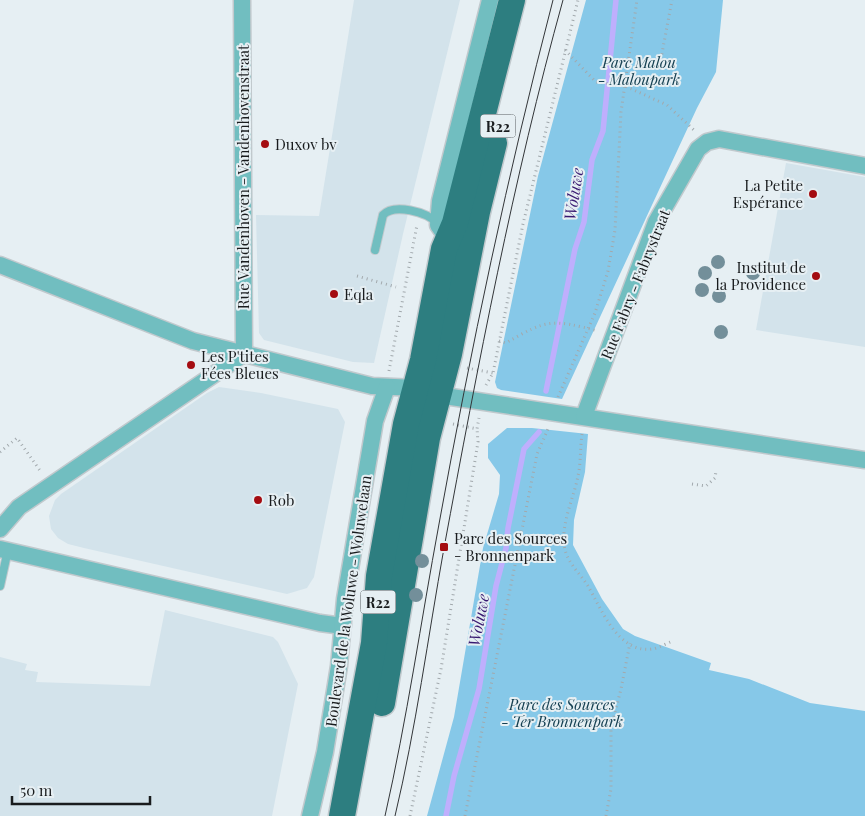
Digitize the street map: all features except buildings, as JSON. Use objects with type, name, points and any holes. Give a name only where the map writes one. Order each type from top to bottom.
[{"type":"highway","name":"R22","points":[[361,816],[388,672],[427,438],[427,391],[443,232],[456,223],[512,0]]},
{"type":"highway","name":"R22","points":[[427,391],[449,354],[477,212],[531,0]]},
{"type":"highway","name":"Boulevard de la Woluwe - Woluwelaan","points":[[342,816],[373,649],[379,576],[406,424],[427,391]]},
{"type":"street","name":"Rue Vandenhoven - Vandenhovenstraat","points":[[242,0],[244,354]]},
{"type":"street","points":[[443,232],[440,201],[490,0]]},
{"type":"street","points":[[707,142],[719,139],[865,166]]},
{"type":"street","name":"Rue Fabry - Fabrystraat","points":[[584,416],[656,222],[698,149],[707,142]]},
{"type":"street","points":[[0,265],[193,341],[372,386],[427,391],[865,460]]},
{"type":"street","points":[[0,529],[19,507],[244,354]]},
{"type":"street","name":"Boulevard de la Woluwe - Woluwelaan","points":[[310,816],[325,752],[340,666],[345,598],[375,421],[387,387]]},
{"type":"street","points":[[4,550],[320,623],[343,626]]},
{"type":"lane","points":[[420,214],[432,209],[440,201]]},
{"type":"lane","points":[[375,250],[383,216],[387,211],[396,209],[432,218],[443,232]]},
{"type":"lane","points":[[0,586],[4,550]]},
{"type":"path","points":[[493,373],[523,224],[564,49],[578,0]]},
{"type":"path","points":[[465,816],[537,454],[547,435],[551,411],[589,329],[608,271],[615,230],[617,160],[637,0]]},
{"type":"path","points":[[660,64],[672,0]]},
{"type":"path","points":[[564,49],[596,82],[626,86],[667,105],[707,142]]},
{"type":"path","points":[[358,276],[396,287]]},
{"type":"path","points":[[499,341],[506,343],[532,328],[553,322],[613,336]]},
{"type":"path","points":[[584,416],[578,456],[579,474],[567,520],[564,543],[568,558],[587,585],[608,625],[617,635],[630,643],[652,649],[673,640]]},
{"type":"path","points":[[410,816],[442,659],[478,442],[477,429]]},
{"type":"path","points":[[0,452],[17,438],[41,472]]},
{"type":"path","points":[[692,484],[706,486],[715,478],[716,471]]},
{"type":"path","points":[[606,816],[610,789],[610,728],[621,689],[630,643]]},
{"type":"shaded area","points":[[354,0],[460,0],[403,234],[374,363],[353,362],[264,340],[259,333],[256,215],[319,216]]},
{"type":"shaded area","name":"Institut de la Providence","points":[[786,163],[865,177],[865,347],[756,330]]},
{"type":"shaded area","points":[[219,387],[261,393],[338,409],[345,422],[314,577],[307,588],[287,594],[84,548],[68,544],[58,538],[51,529],[49,516],[55,500],[61,494],[207,393]]},
{"type":"shaded area","points":[[165,610],[273,637],[278,642],[298,684],[272,816],[0,816],[0,657],[27,664],[25,670],[38,672],[36,682],[150,686]]},
{"type":"green space","name":"Parc Malou - Maloupark","points":[[586,0],[723,0],[716,72],[697,108],[562,399],[501,390],[497,388],[495,382],[538,176]]},
{"type":"green space","name":"Parc des Sources - Ter Bronnenpark","points":[[507,428],[532,428],[588,434],[585,472],[574,520],[573,545],[602,599],[623,629],[635,636],[711,663],[709,670],[749,679],[810,703],[865,711],[865,816],[427,816],[454,717],[483,548],[499,494],[500,475],[488,458],[488,444]]},
{"type":"waterway","name":"Woluwe","points":[[546,391],[575,249],[584,222],[592,160],[603,131],[616,0]]},
{"type":"waterway","name":"Woluwe","points":[[446,816],[454,776],[479,689],[496,586],[506,548],[508,528],[524,449],[539,432]]},
{"type":"tram line","points":[[385,816],[477,326],[521,130],[553,0]]},
{"type":"tram line","points":[[395,816],[416,716],[444,548],[497,273],[528,136],[563,0]]},
{"type":"place","name":"Duxov bv","points":[[265,144]]},
{"type":"place","name":"La Petite Espérance","points":[[813,194]]},
{"type":"place","name":"Institut de la Providence","points":[[816,276]]},
{"type":"place","name":"Eqla","points":[[334,294]]},
{"type":"place","name":"Les P'tites Fées Bleues","points":[[191,365]]},
{"type":"place","name":"Rob","points":[[258,500]]},
{"type":"place","name":"Parc des Sources - Bronnenpark","points":[[444,547]]}]
